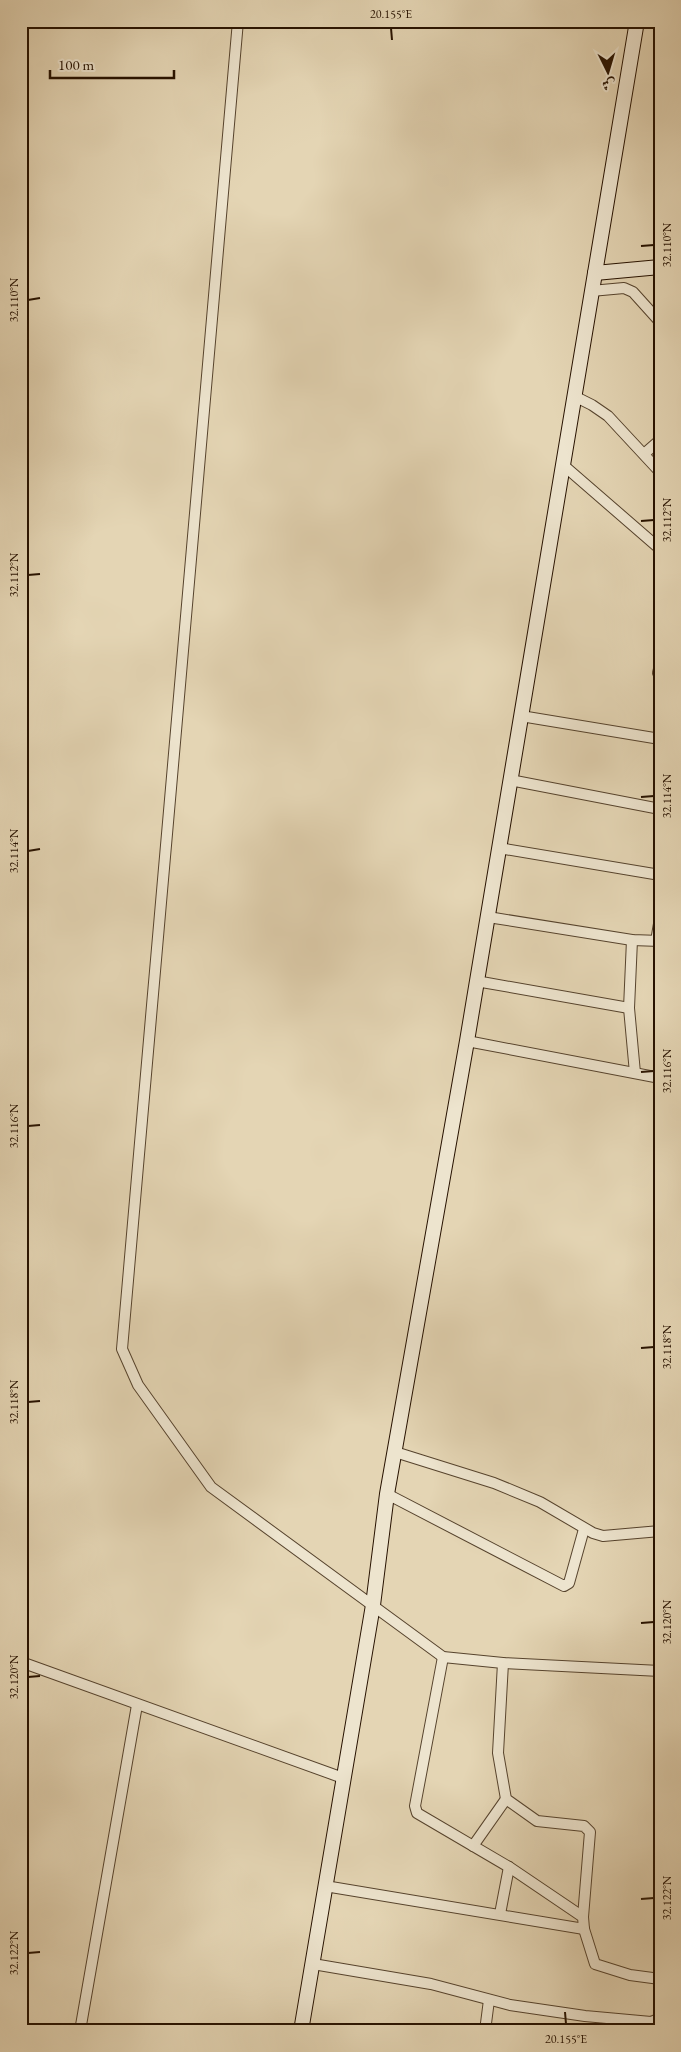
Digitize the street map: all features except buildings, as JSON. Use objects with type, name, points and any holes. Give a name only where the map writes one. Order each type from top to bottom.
[{"type":"street","points":[[238,21],[122,1348],[138,1385],[211,1487],[443,1657],[502,1663],[660,1670]]},
{"type":"street","points":[[301,2031],[373,1605],[387,1494],[467,1041],[637,21]]},
{"type":"street","points":[[595,273],[660,267]]},
{"type":"street","points":[[592,291],[624,288],[633,292],[660,322]]},
{"type":"street","points":[[574,396],[608,416],[660,472]]},
{"type":"street","points":[[644,454],[660,440]]},
{"type":"street","points":[[562,464],[660,549]]},
{"type":"street","points":[[660,665],[658,673],[660,676]]},
{"type":"street","points":[[521,716],[660,739]]},
{"type":"street","points":[[510,780],[660,809]]},
{"type":"street","points":[[499,848],[660,875]]},
{"type":"street","points":[[488,917],[632,940],[658,941],[660,918]]},
{"type":"street","points":[[632,940],[629,1008],[635,1073]]},
{"type":"street","points":[[476,981],[629,1008]]},
{"type":"street","points":[[467,1041],[660,1078]]},
{"type":"street","points":[[395,1452],[494,1483],[540,1502],[584,1529],[604,1536],[660,1531]]},
{"type":"street","points":[[387,1494],[564,1586],[569,1583],[584,1529]]},
{"type":"street","points":[[443,1657],[416,1809],[417,1813],[508,1867],[583,1917]]},
{"type":"street","points":[[21,1662],[343,1778]]},
{"type":"street","points":[[502,1663],[498,1753],[506,1799],[537,1821],[588,1828],[590,1832],[583,1917],[584,1929],[595,1964],[630,1975],[660,1979]]},
{"type":"street","points":[[80,2031],[137,1705]]},
{"type":"street","points":[[473,1846],[506,1799]]},
{"type":"street","points":[[500,1914],[508,1867]]},
{"type":"street","points":[[325,1886],[584,1929]]},
{"type":"street","points":[[313,1964],[432,1984],[489,2000],[585,2016],[651,2022],[658,2019],[660,2012]]},
{"type":"street","points":[[486,2031],[489,2000]]}]
